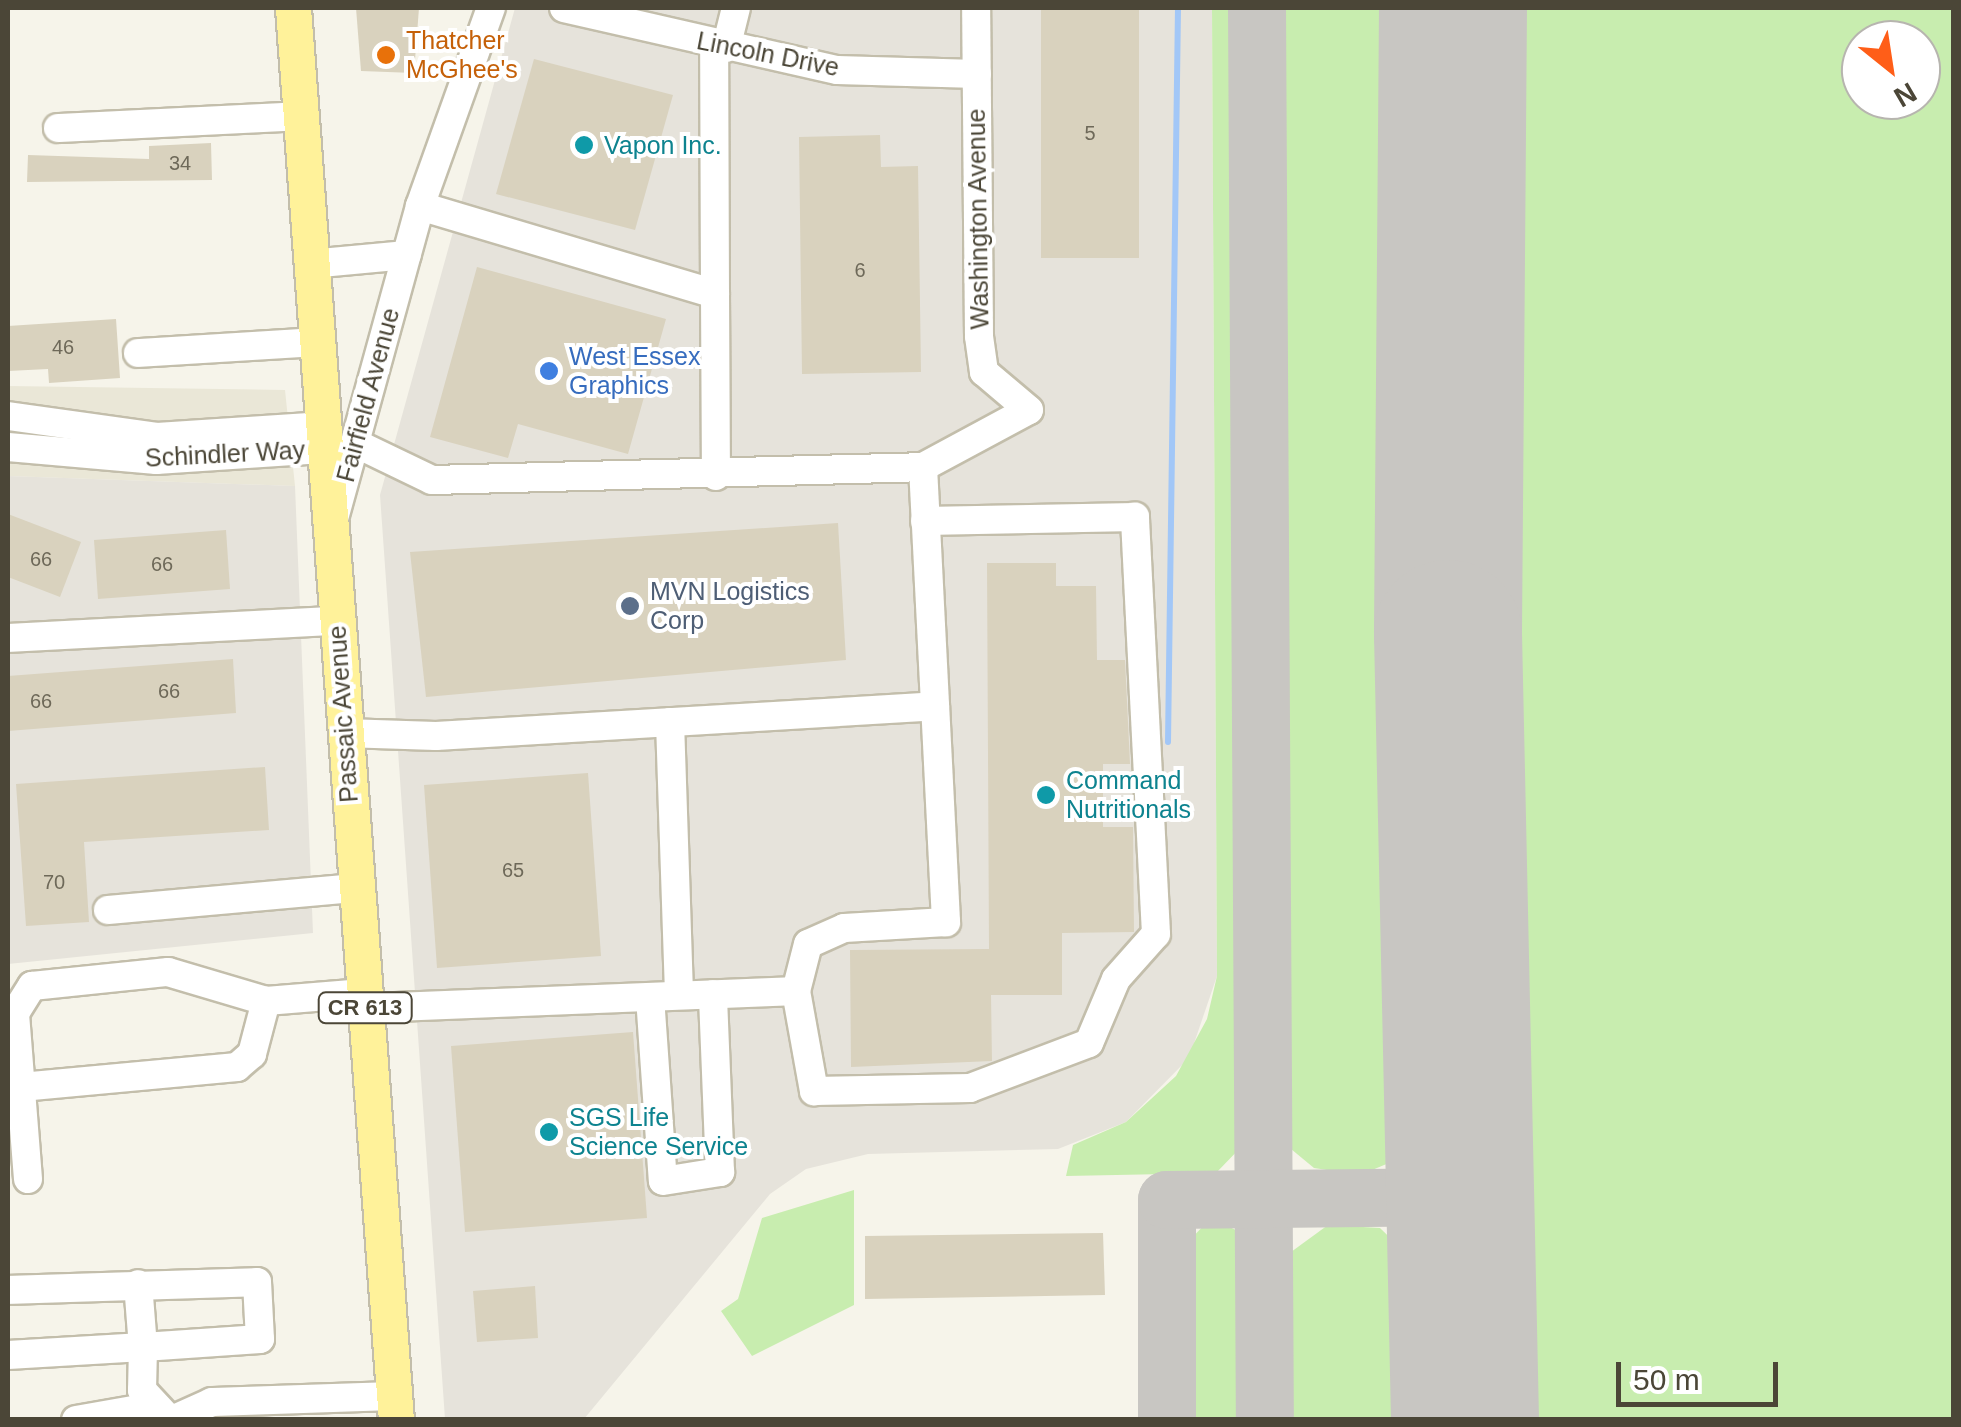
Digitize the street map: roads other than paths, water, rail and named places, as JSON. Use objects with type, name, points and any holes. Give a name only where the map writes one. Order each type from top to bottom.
[{"type":"main road","name":"Passaic Avenue","points":[[293,8],[316,342],[333,439],[330,536],[395,1408]]},
{"type":"street","name":"Fairfield Avenue","points":[[333,439],[407,255],[420,206],[491,8]]},
{"type":"street","name":"Lincoln Drive","points":[[564,8],[836,70],[976,74]]},
{"type":"street","points":[[716,476],[720,46],[736,8]]},
{"type":"street","name":"Washington Avenue","points":[[922,467],[1029,410],[984,372],[976,8]]},
{"type":"street","points":[[58,128],[300,116]]},
{"type":"street","points":[[420,206],[715,294]]},
{"type":"street","points":[[310,264],[407,255]]},
{"type":"street","points":[[138,353],[316,342]]},
{"type":"street","name":"Schindler Way","points":[[8,416],[157,437],[333,439]]},
{"type":"street","points":[[333,439],[432,480],[716,476],[922,467],[946,922],[844,928],[808,944],[796,991],[814,1091],[970,1088],[1089,1043],[1116,979],[1156,934],[1135,517],[925,521]]},
{"type":"street","name":"Schindler Way","points":[[8,447],[156,460],[333,439]]},
{"type":"street","points":[[8,618],[45,632]]},
{"type":"street","points":[[8,638],[45,632],[336,621]]},
{"type":"street","points":[[344,733],[670,722],[935,706]]},
{"type":"street","points":[[670,722],[679,996]]},
{"type":"street","points":[[108,910],[356,888]]},
{"type":"street","points":[[28,1178],[16,1001],[43,980],[168,972],[266,1001],[796,991]]},
{"type":"street","points":[[650,996],[663,1181],[720,1172],[712,994]]},
{"type":"street","points":[[21,1087],[237,1067],[252,1054],[266,1001]]},
{"type":"street","points":[[8,1290],[246,1278],[262,1290],[264,1326],[248,1344],[8,1354]]},
{"type":"street","points":[[138,1284],[143,1346],[164,1415]]},
{"type":"street","points":[[76,1420],[164,1415],[212,1402],[316,1398],[395,1408]]},
{"type":"street","points":[[316,1398],[350,1420]]},
{"type":"waterway","points":[[1168,742],[1178,8]]},
{"type":"place","name":"Thatcher McGhee's","points":[[386,55]]},
{"type":"place","name":"Vapon Inc.","points":[[584,145]]},
{"type":"place","name":"West Essex Graphics","points":[[549,371]]},
{"type":"place","name":"MVN Logistics Corp","points":[[630,606]]},
{"type":"place","name":"Command Nutritionals","points":[[1046,795]]},
{"type":"place","name":"SGS Life Science Service","points":[[549,1132]]}]
